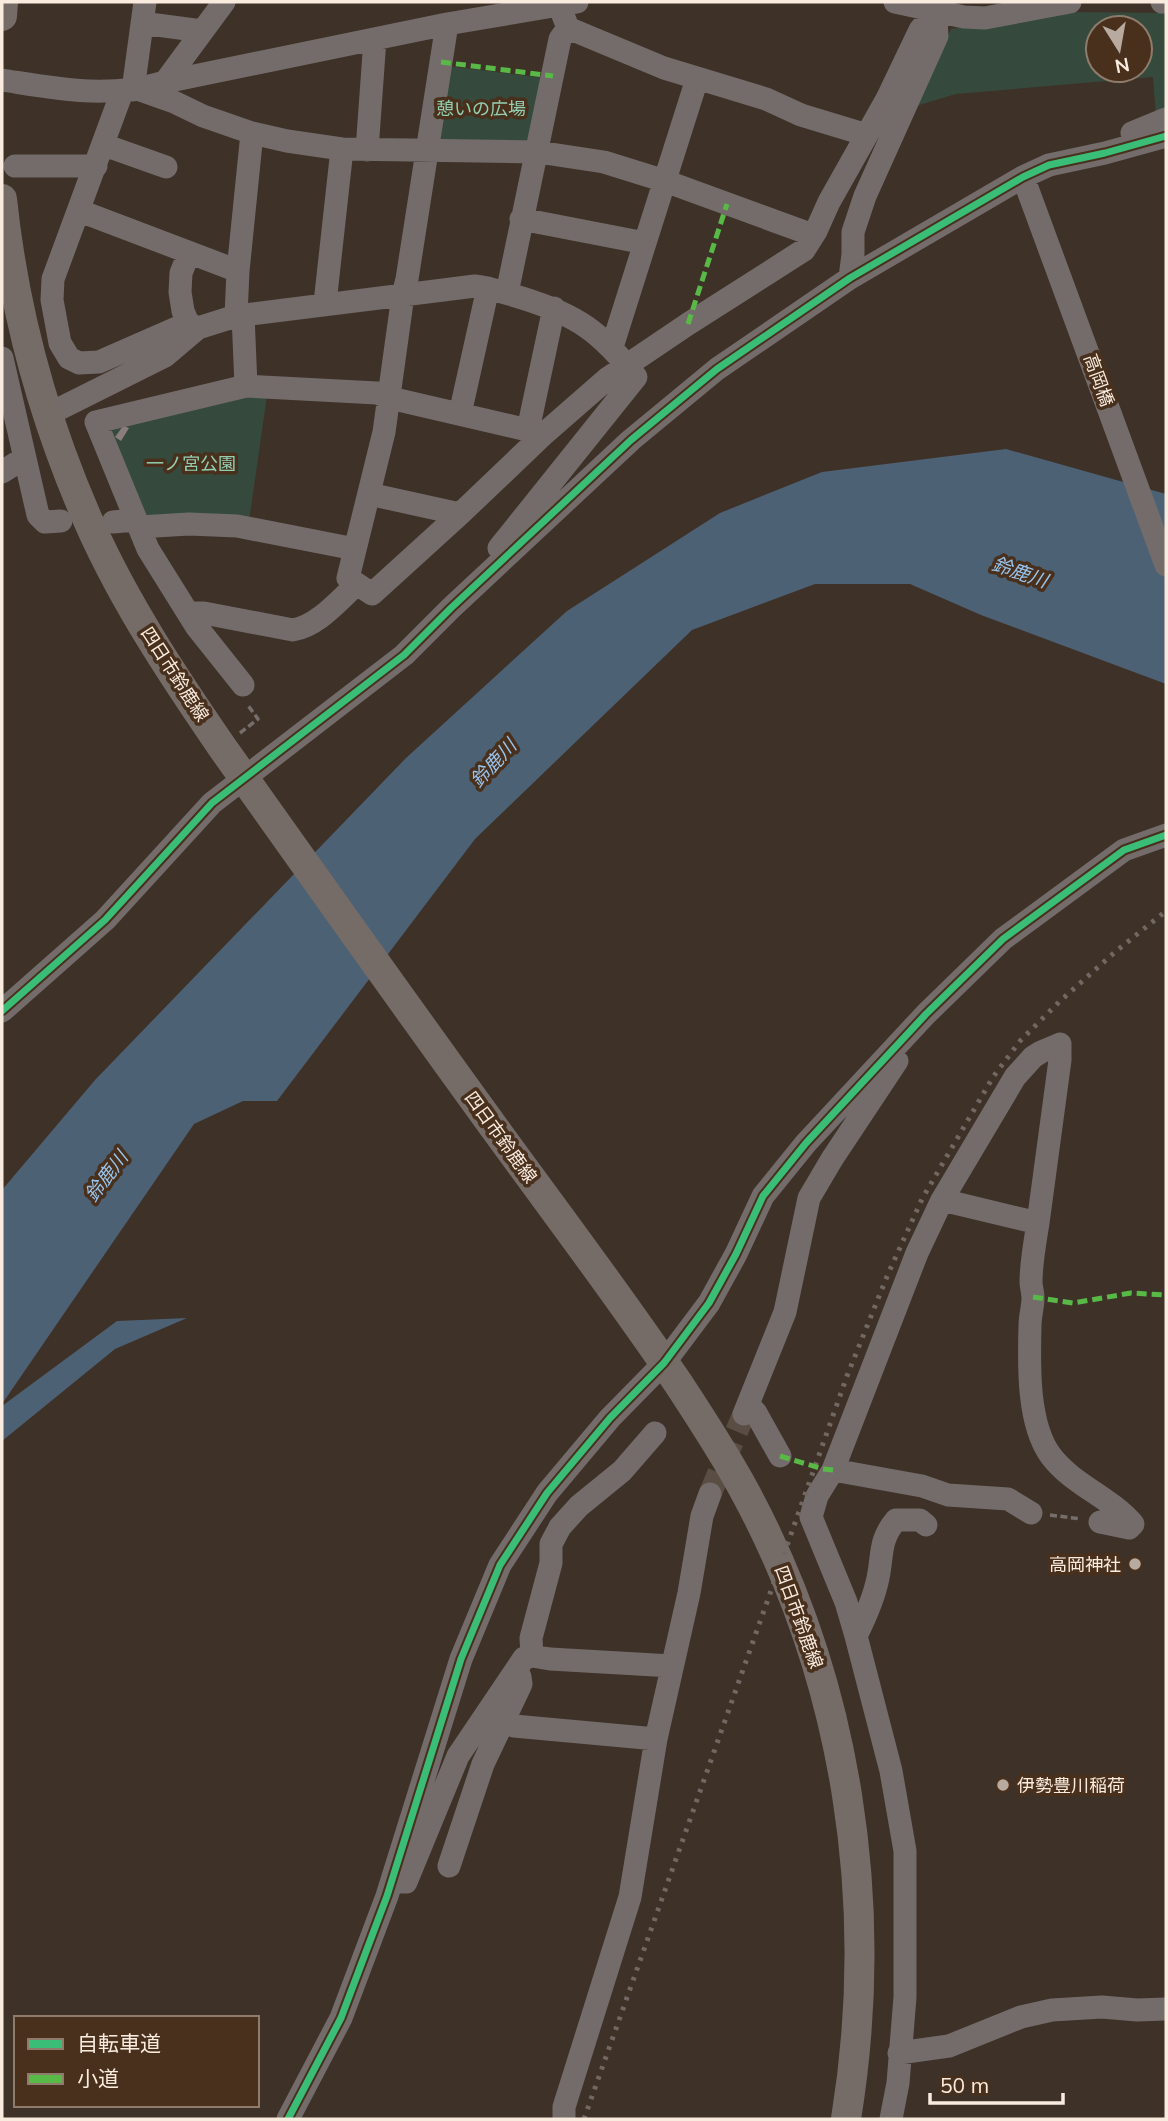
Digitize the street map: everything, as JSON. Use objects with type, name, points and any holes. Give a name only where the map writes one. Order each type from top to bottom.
[{"type":"main road","points":[[2,16],[3,2]]},
{"type":"main road","name":"四日市鈴鹿線","points":[[2,199],[5,262],[47,415],[58,449],[114,573],[159,652],[222,747],[656,1351],[743,1488],[789,1584],[830,1709],[847,1785],[856,1854],[859,2000],[852,2086],[846,2119]]},
{"type":"street","points":[[165,82],[223,2]]},
{"type":"street","points":[[895,2],[935,6],[964,17],[985,18],[1070,2]]},
{"type":"street","points":[[2,80],[83,92],[132,90],[447,24],[568,3],[568,28],[560,39],[538,152],[521,219],[460,414]]},
{"type":"street","points":[[447,24],[403,295],[384,432],[348,578],[372,594],[460,514],[536,431],[627,365],[804,250],[935,6]]},
{"type":"street","points":[[850,278],[853,232],[865,196],[937,36],[935,6]]},
{"type":"street","points":[[202,31],[144,13],[132,90],[100,156],[54,279],[52,291],[60,343],[69,358],[79,363],[99,362],[193,325],[239,316],[475,286],[554,308],[579,321],[612,347],[636,377],[451,608]]},
{"type":"street","points":[[568,28],[697,79],[766,99],[801,116],[867,135]]},
{"type":"street","points":[[367,150],[375,39]]},
{"type":"street","points":[[612,347],[697,79]]},
{"type":"street","points":[[132,90],[174,102],[203,116],[252,133],[342,149],[538,152],[604,162],[665,181],[813,235]]},
{"type":"street","points":[[1104,153],[1132,133],[1166,119]]},
{"type":"street","points":[[246,386],[239,316],[238,271],[252,133]]},
{"type":"street","points":[[2,1011],[105,920],[212,803],[248,783],[404,655],[631,440],[716,369],[850,278],[1027,186],[1049,165],[1166,136]]},
{"type":"street","points":[[325,303],[342,149]]},
{"type":"street","points":[[15,166],[100,156],[166,167]]},
{"type":"street","name":"高岡橋","points":[[1027,186],[1166,565]]},
{"type":"street","points":[[80,211],[238,271]]},
{"type":"street","points":[[521,219],[645,243]]},
{"type":"street","points":[[189,253],[179,281],[183,311],[193,325]]},
{"type":"street","points":[[536,431],[554,308]]},
{"type":"street","points":[[47,415],[165,356],[193,325]]},
{"type":"street","points":[[2,358],[38,515],[53,522]]},
{"type":"street","points":[[243,685],[196,626],[129,523],[96,422],[246,386],[377,393],[536,431]]},
{"type":"street","points":[[2,472],[24,457]]},
{"type":"street","points":[[369,494],[460,514]]},
{"type":"street","points":[[129,523],[237,526],[355,549]]},
{"type":"street","points":[[188,613],[204,613],[293,630],[314,622],[357,584]]},
{"type":"street","points":[[288,2119],[341,2018],[391,1881],[461,1659],[500,1565],[547,1493],[610,1418],[656,1351],[709,1303],[763,1196],[806,1143],[926,1014],[1003,939],[1124,850],[1166,835]]},
{"type":"street","points":[[780,1456],[756,1413],[746,1409],[785,1312],[809,1198],[926,1014]]},
{"type":"street","points":[[891,2119],[898,2083],[905,1985],[905,1851],[891,1771],[856,1636],[846,1602],[811,1517],[817,1496],[833,1470],[917,1253],[942,1200],[1015,1077],[1025,1064],[1041,1052],[1060,1044],[1031,1280],[1032,1397],[1040,1436],[1051,1456],[1068,1473],[1122,1511],[1133,1524],[1129,1528],[1100,1522]]},
{"type":"street","points":[[942,1200],[1038,1223]]},
{"type":"street","points":[[449,1866],[483,1764],[521,1684],[551,1563],[551,1544],[579,1506],[622,1471],[655,1433]]},
{"type":"street","points":[[833,1470],[922,1486],[948,1495],[1008,1499],[1031,1513]]},
{"type":"street","points":[[564,2119],[564,2107],[630,1897],[656,1739],[689,1593],[702,1516],[710,1494]]},
{"type":"street","points":[[856,1636],[865,1619],[878,1580],[886,1532],[896,1520],[920,1520],[926,1525]]},
{"type":"street","points":[[391,1881],[407,1882],[458,1756],[525,1660]]},
{"type":"street","points":[[525,1660],[672,1666]]},
{"type":"street","points":[[503,1722],[514,1726],[656,1739]]},
{"type":"street","points":[[899,2053],[948,2046],[1021,2017],[1052,2010],[1102,2007],[1166,2009]]},
{"type":"path","points":[[222,747],[258,719],[236,691],[243,685]]},
{"type":"path","points":[[1031,1513],[1100,1522]]},
{"type":"green space","points":[[1069,12],[1166,13],[1166,113],[1156,117],[1154,14],[1084,14],[1084,83],[956,94],[916,106],[951,29]]},
{"type":"green space","name":"憩いの広場","points":[[447,66],[545,78],[526,145],[439,143]]},
{"type":"green space","name":"一ノ宮公園","points":[[248,393],[267,396],[249,521],[145,520],[107,437],[113,424]]},
{"type":"water","name":"鈴鹿川","points":[[1006,449],[1166,494],[1166,684],[981,615],[910,584],[815,584],[692,630],[475,839],[277,1101],[243,1101],[194,1124],[2,1404],[2,1190],[95,1080],[406,758],[567,611],[720,513],[822,472]]},
{"type":"water","points":[[187,1318],[115,1349],[2,1441],[2,1406],[117,1321]]},
{"type":"building","points":[[123,426],[129,428],[121,441],[115,437]]},
{"type":"tunnel","points":[[710,1494],[744,1414]]},
{"type":"railway","points":[[584,2119],[847,1376],[922,1199],[993,1077],[1020,1041],[1115,952],[1166,911]]},
{"type":"marked path","points":[[441,62],[553,76]]},
{"type":"marked path","points":[[688,324],[727,204]]},
{"type":"marked path","points":[[1033,1297],[1073,1303],[1131,1293],[1166,1295]]},
{"type":"marked path","points":[[780,1456],[833,1470]]},
{"type":"cycle path","points":[[2,1011],[105,920],[212,803],[404,655],[631,440],[717,369],[850,278],[1023,177],[1049,165],[1166,136]]},
{"type":"cycle path","points":[[288,2119],[341,2018],[387,1896],[461,1659],[500,1565],[547,1493],[610,1418],[664,1363],[709,1303],[763,1196],[806,1143],[926,1014],[1003,939],[1124,850],[1166,835]]},
{"type":"place","name":"高岡神社","points":[[1135,1564]]},
{"type":"place","name":"伊勢豊川稲荷","points":[[1003,1785]]}]
